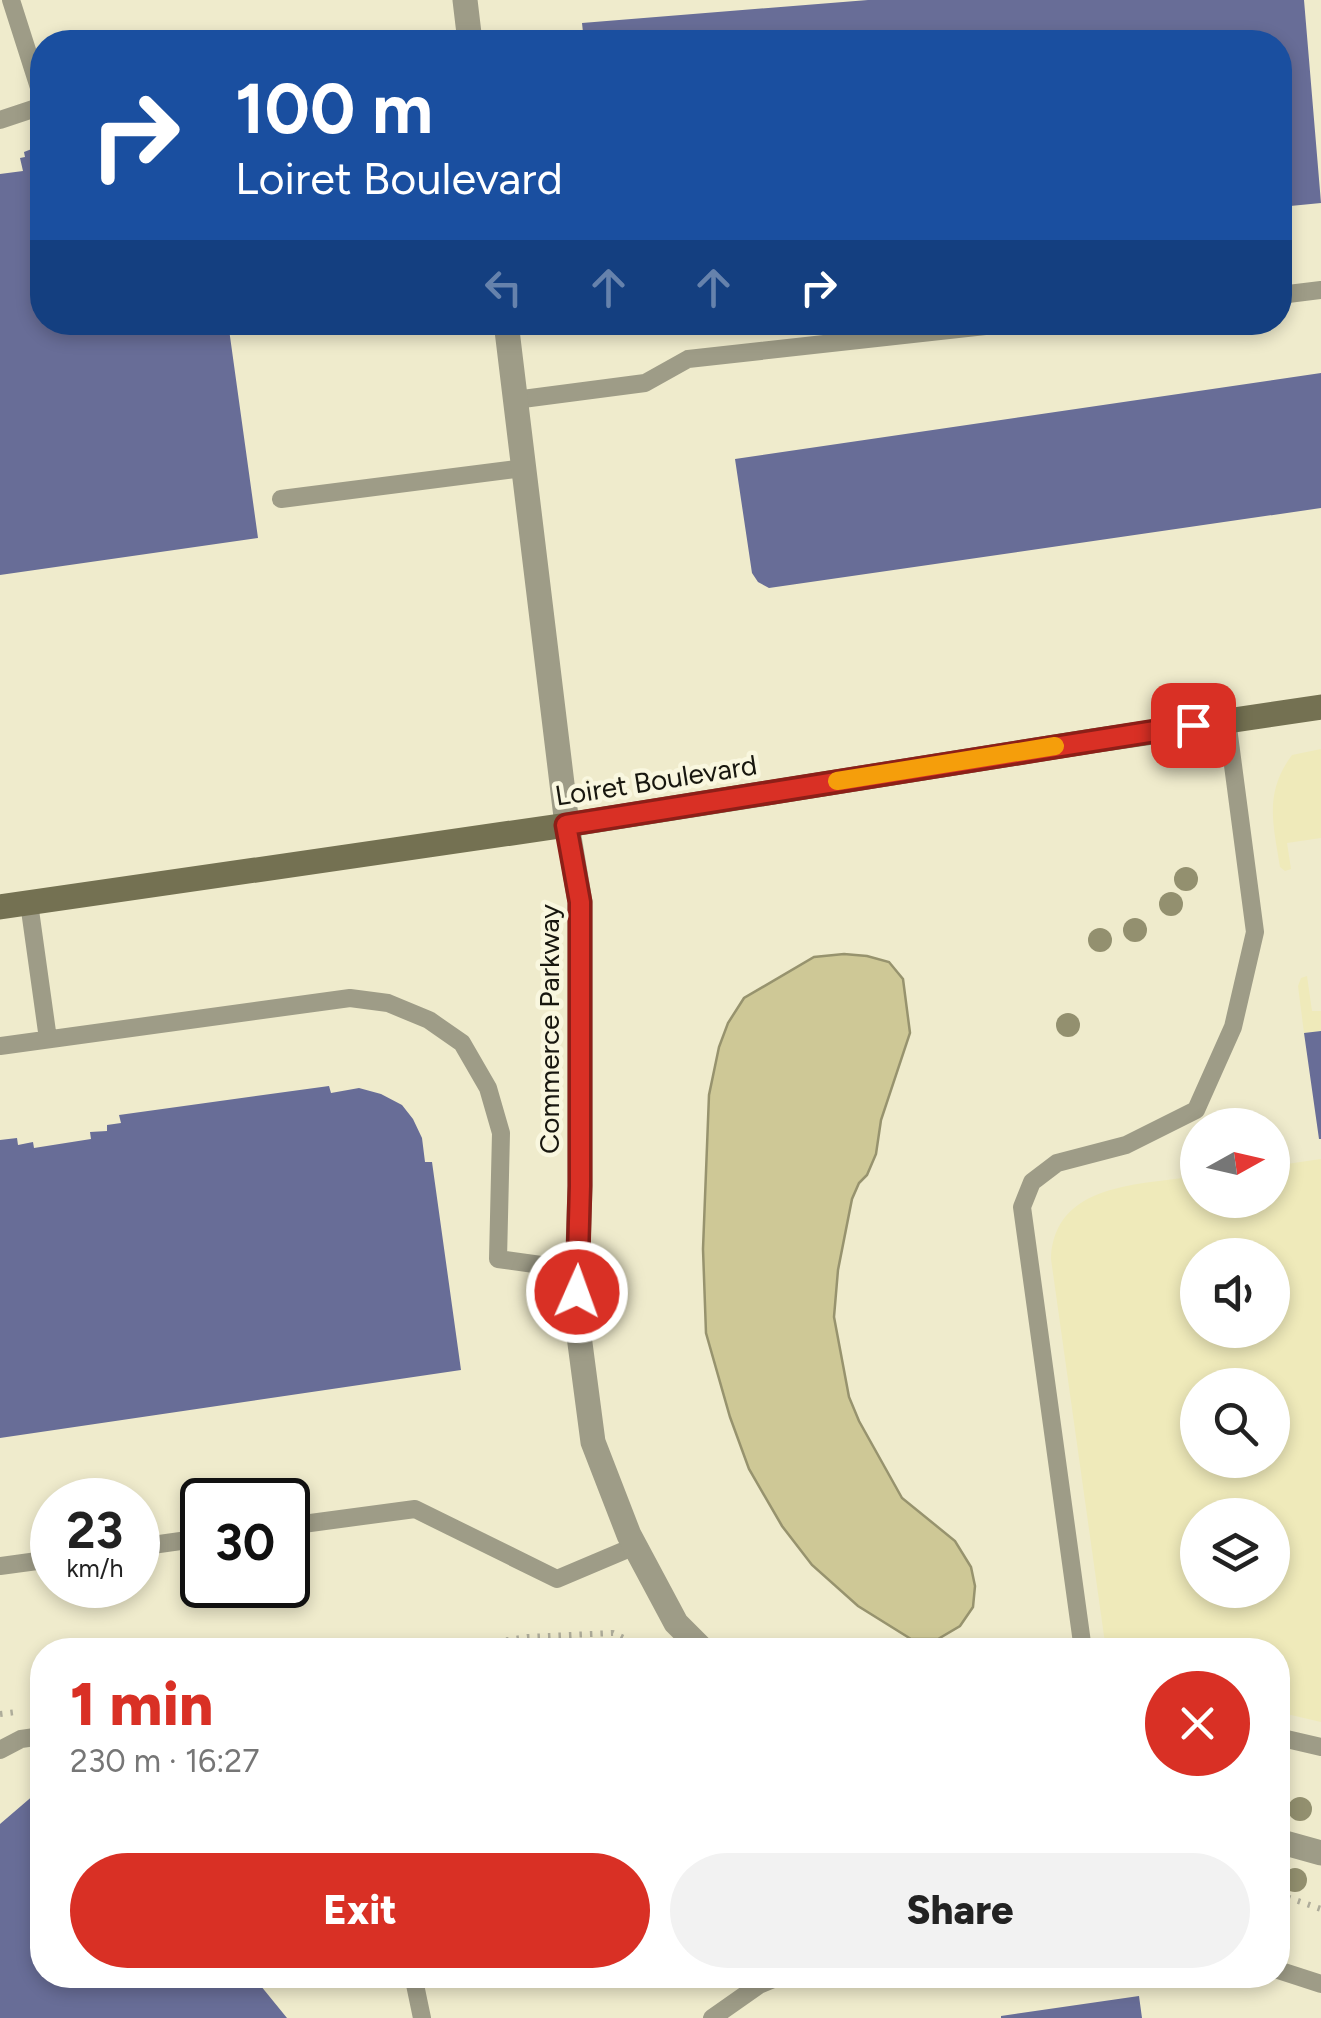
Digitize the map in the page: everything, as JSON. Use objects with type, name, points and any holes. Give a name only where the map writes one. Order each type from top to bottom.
[{"type":"street","points":[[465,0],[469,30]]},
{"type":"street","name":"Commerce Parkway","points":[[508,335],[566,825],[580,902],[576,1313],[593,1442],[635,1546],[676,1623],[691,1638]]},
{"type":"street","name":"Loiret Boulevard","points":[[0,907],[566,825],[1321,707]]},
{"type":"street","points":[[1290,1844],[1321,1853]]},
{"type":"lane","points":[[11,0],[30,60]]},
{"type":"lane","points":[[0,99],[3,119],[30,110]]},
{"type":"lane","points":[[1292,293],[1321,290]]},
{"type":"lane","points":[[515,400],[644,383],[688,358],[901,335]]},
{"type":"lane","points":[[281,499],[524,468]]},
{"type":"lane","points":[[1081,1638],[1022,1208],[1032,1182],[1057,1163],[1126,1145],[1196,1110],[1233,1026],[1256,932],[1227,720]]},
{"type":"lane","points":[[29,903],[48,1039]]},
{"type":"lane","points":[[0,1046],[350,998],[388,1003],[429,1020],[462,1043],[488,1088],[500,1132],[498,1259],[577,1270]]},
{"type":"lane","points":[[310,1523],[415,1509],[557,1579],[635,1546]]},
{"type":"lane","points":[[0,1566],[30,1561]]},
{"type":"lane","points":[[0,1750],[30,1738]]},
{"type":"lane","points":[[1290,1740],[1321,1747]]},
{"type":"lane","points":[[1290,1974],[1321,1984]]},
{"type":"lane","points":[[416,1988],[422,2018]]},
{"type":"lane","points":[[712,2018],[755,1988]]},
{"type":"path","points":[[521,1638],[613,1632],[624,1638]]},
{"type":"path","points":[[1290,1898],[1321,1909]]},
{"type":"shaded area","points":[[0,0],[1321,0],[1321,2018],[0,2018]]},
{"type":"shaded area","points":[[1321,749],[1321,838],[1287,843],[1291,869],[1285,871],[1280,867],[1273,822],[1277,782],[1292,755]]},
{"type":"shaded area","points":[[867,956],[889,962],[903,979],[910,1033],[881,1120],[876,1154],[852,1199],[838,1270],[834,1317],[849,1397],[859,1421],[902,1498],[955,1541],[971,1567],[975,1586],[973,1607],[960,1626],[940,1638],[909,1638],[858,1606],[812,1565],[782,1526],[749,1469],[706,1333],[703,1249],[709,1095],[719,1047],[744,998],[814,957]]},
{"type":"shaded area","points":[[1307,976],[1312,1011],[1321,1011],[1321,1031],[1304,1033],[1298,986],[1301,978]]},
{"type":"shaded area","points":[[1321,1159],[1321,1722],[1290,1715],[1290,1638],[1104,1638],[1051,1259],[1056,1234],[1067,1215],[1084,1201],[1127,1186],[1180,1178],[1180,1218],[1290,1218],[1290,1164]]},
{"type":"building","points":[[868,0],[1304,0],[1321,203],[1292,206],[1292,30],[583,30],[582,23]]},
{"type":"building","points":[[30,150],[30,335],[230,335],[258,538],[0,575],[0,174],[23,171],[20,158],[25,157],[24,152]]},
{"type":"building","points":[[1321,373],[1321,508],[769,588],[752,573],[735,459]]},
{"type":"building","points":[[1321,1031],[1321,1139],[1319,1139],[1304,1033]]},
{"type":"building","points":[[329,1086],[331,1093],[359,1088],[402,1105],[422,1138],[425,1162],[432,1162],[461,1370],[0,1438],[0,1140],[17,1138],[18,1145],[33,1142],[34,1148],[91,1139],[90,1132],[107,1131],[107,1125],[121,1123],[119,1115]]},
{"type":"building","points":[[30,1798],[30,1988],[263,1988],[287,2018],[0,2018],[0,1824]]},
{"type":"building","points":[[1139,1996],[1142,2018],[1001,2018],[1001,2016]]},
{"type":"slow traffic","points":[[837,781],[1055,746]]},
{"type":"route","points":[[577,1292],[580,902],[566,825],[1193,725]]}]
